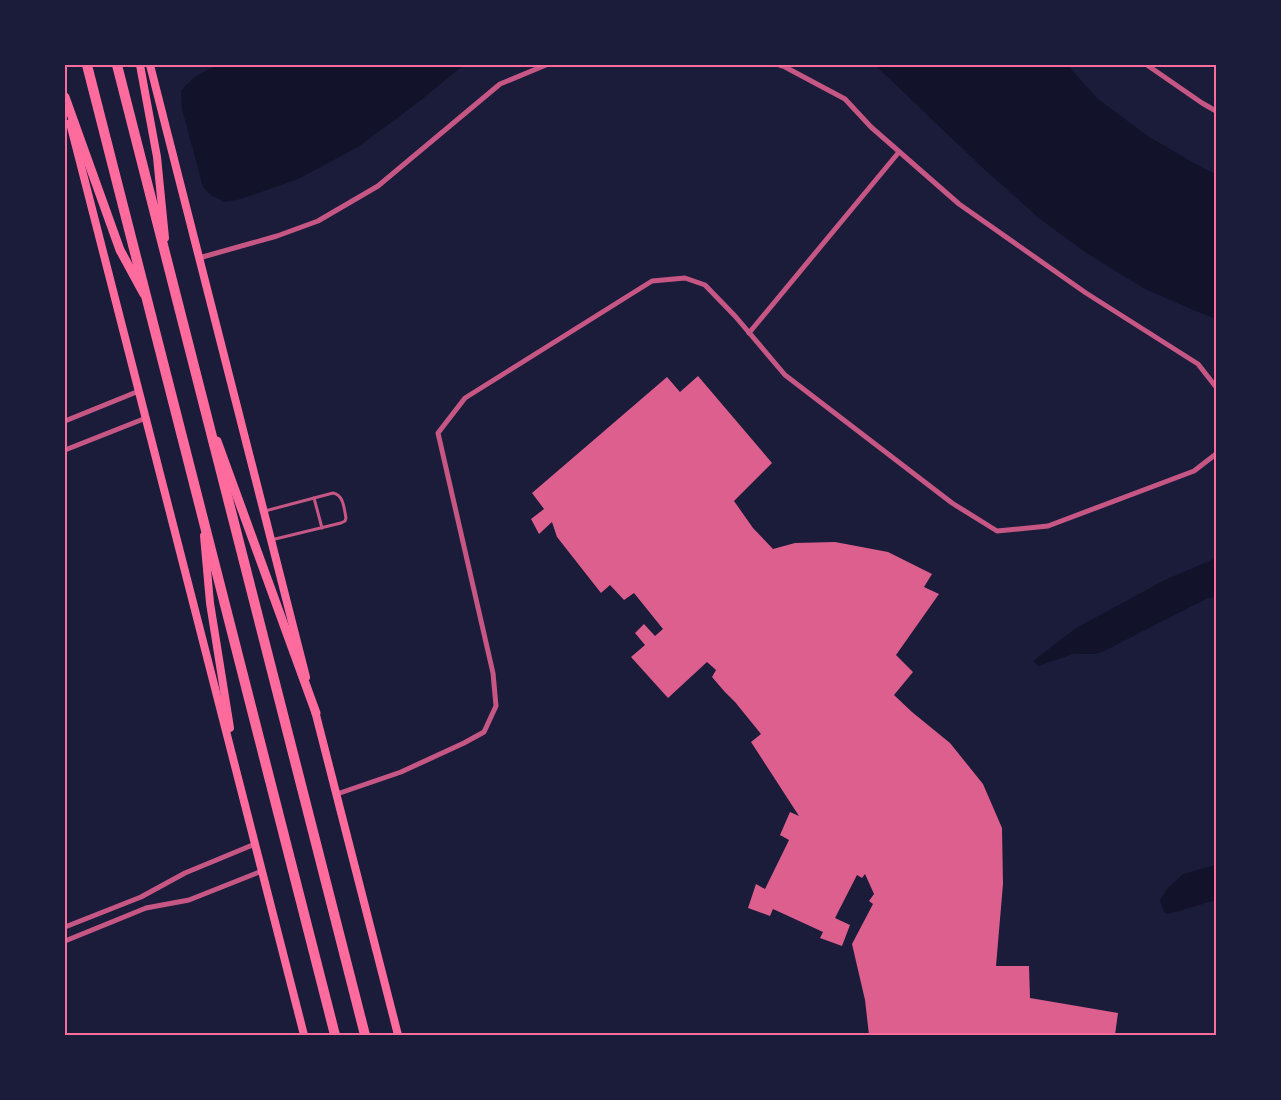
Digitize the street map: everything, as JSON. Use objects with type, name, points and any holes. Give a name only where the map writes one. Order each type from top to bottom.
[{"type":"highway","points":[[87,65],[335,1035]]},
{"type":"highway","points":[[117,65],[365,1035]]},
{"type":"main road","points":[[140,65],[157,157],[168,262]]},
{"type":"main road","points":[[150,65],[398,1035]]},
{"type":"main road","points":[[65,99],[120,250],[147,300]]},
{"type":"main road","points":[[65,99],[304,1035]]},
{"type":"main road","points":[[204,404],[316,713]]},
{"type":"main road","points":[[202,517],[210,603],[238,776]]},
{"type":"street","points":[[199,258],[277,236],[318,221],[378,186],[500,84],[546,65]]},
{"type":"street","points":[[779,65],[844,98],[871,127],[959,204],[1086,293],[1198,364],[1216,387]]},
{"type":"street","points":[[1147,65],[1216,111]]},
{"type":"street","points":[[749,333],[899,152]]},
{"type":"street","points":[[337,794],[401,772],[484,732],[496,706],[493,673],[438,433],[465,398],[652,281],[685,278],[705,285],[785,375],[952,503],[997,531],[1048,526],[1194,471],[1216,454]]},
{"type":"street","points":[[65,421],[139,391]]},
{"type":"street","points":[[65,450],[146,418]]},
{"type":"street","points":[[65,927],[141,897],[186,873],[255,844]]},
{"type":"street","points":[[65,941],[146,908],[189,900],[262,871]]},
{"type":"lane","points":[[264,511],[334,492],[341,497],[346,518],[344,521],[271,540]]},
{"type":"lane","points":[[314,498],[322,528]]},
{"type":"shaded area","points":[[220,65],[464,65],[358,147],[298,179],[241,199],[225,202],[212,196],[203,187],[182,109],[181,91],[199,75]]},
{"type":"shaded area","points":[[875,65],[1067,65],[1098,99],[1149,137],[1216,174],[1216,319],[1145,289],[1088,254],[1040,219],[984,169]]},
{"type":"shaded area","points":[[1216,558],[1216,596],[1206,599],[1102,652],[1095,654],[1073,654],[1038,666],[1033,661],[1076,628],[1165,580]]},
{"type":"shaded area","points":[[1216,865],[1216,900],[1168,914],[1164,912],[1160,900],[1167,889],[1183,874]]},
{"type":"building","points":[[698,376],[772,463],[734,501],[753,528],[773,549],[795,543],[835,542],[888,552],[932,574],[924,587],[939,594],[896,655],[913,672],[894,695],[950,743],[983,784],[1002,828],[1003,884],[996,966],[1029,966],[1030,998],[1118,1013],[1115,1035],[869,1035],[865,1000],[852,944],[873,904],[869,901],[874,894],[865,874],[862,878],[857,875],[835,918],[850,925],[842,946],[820,938],[823,932],[773,909],[770,916],[748,908],[756,884],[765,889],[789,840],[780,835],[790,812],[799,816],[751,742],[761,734],[712,677],[716,670],[707,662],[668,698],[631,657],[645,645],[635,633],[644,624],[655,636],[663,629],[634,593],[624,600],[610,585],[601,593],[557,537],[552,522],[539,534],[531,519],[544,509],[532,493],[667,377],[680,392]]}]
